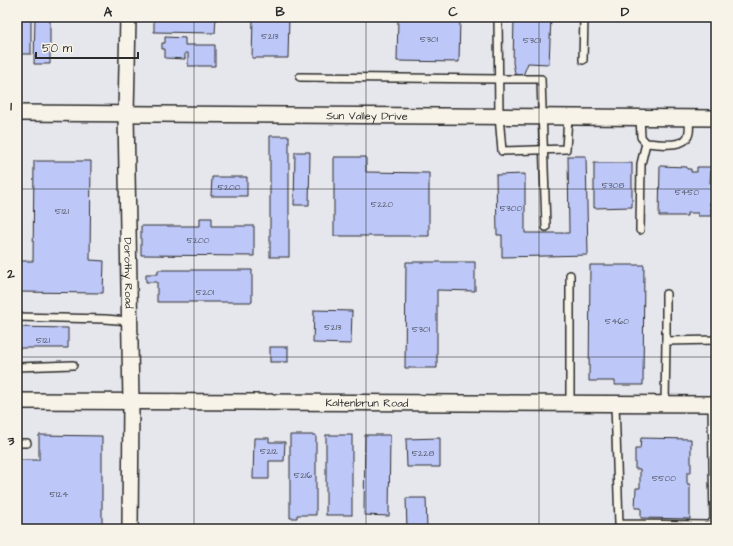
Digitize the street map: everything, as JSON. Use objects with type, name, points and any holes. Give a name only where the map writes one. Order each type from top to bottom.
[{"type":"street","name":"Dorothy Road","points":[[128,17],[126,114],[131,402],[130,529]]},
{"type":"street","name":"Sun Valley Drive","points":[[17,113],[716,118]]},
{"type":"street","name":"Kaltenbrun Road","points":[[17,401],[714,404]]},
{"type":"lane","points":[[498,17],[499,116],[502,151],[566,149],[568,117]]},
{"type":"lane","points":[[583,60],[584,17]]},
{"type":"lane","points":[[300,77],[541,79],[541,116],[546,227]]},
{"type":"lane","points":[[640,117],[641,137],[646,143],[679,144],[686,140],[688,135],[689,118]]},
{"type":"lane","points":[[640,230],[641,164],[646,143]]},
{"type":"lane","points":[[570,275],[570,403]]},
{"type":"lane","points":[[664,404],[666,294]]},
{"type":"lane","points":[[17,318],[105,319],[130,321]]},
{"type":"lane","points":[[666,341],[716,340]]},
{"type":"lane","points":[[17,367],[73,365]]},
{"type":"lane","points":[[615,404],[619,524],[709,525],[714,521],[714,404]]},
{"type":"lane","points":[[17,443],[27,443]]},
{"type":"shaded area","points":[[17,17],[716,17],[716,459],[708,529],[17,529]]},
{"type":"building","points":[[17,17],[31,17],[31,54],[17,54]]},
{"type":"building","points":[[35,17],[50,17],[50,64],[34,64]]},
{"type":"building","points":[[154,17],[216,17],[215,33],[154,32]]},
{"type":"building","points":[[253,17],[289,17],[288,58],[252,58]]},
{"type":"building","points":[[398,17],[460,17],[459,62],[397,61]]},
{"type":"building","points":[[514,17],[551,17],[549,64],[528,63],[522,78],[516,78],[513,63]]},
{"type":"building","points":[[165,37],[185,38],[185,45],[215,45],[215,66],[188,66],[188,53],[185,53],[185,59],[165,58],[165,49],[162,49],[162,43],[165,43]]},
{"type":"building","points":[[270,136],[289,136],[289,257],[270,257]]},
{"type":"building","points":[[295,152],[310,152],[309,205],[294,205]]},
{"type":"building","points":[[568,156],[586,156],[588,255],[502,257],[502,235],[497,235],[496,175],[525,174],[525,233],[569,233]]},
{"type":"building","points":[[334,157],[366,157],[366,172],[429,173],[429,236],[334,236]]},
{"type":"building","points":[[34,161],[91,161],[90,260],[104,261],[103,293],[17,292],[17,261],[33,261]]},
{"type":"building","points":[[594,163],[632,163],[632,207],[594,208]]},
{"type":"building","points":[[660,166],[687,167],[687,169],[691,169],[691,172],[697,172],[697,167],[711,167],[710,183],[714,183],[714,200],[710,200],[711,216],[698,216],[698,213],[687,213],[687,216],[659,216]]},
{"type":"building","points":[[212,177],[247,177],[247,196],[211,196]]},
{"type":"building","points":[[200,218],[212,218],[212,226],[254,226],[254,256],[141,255],[141,226],[200,226]]},
{"type":"building","points":[[406,262],[475,262],[475,291],[437,290],[437,368],[405,368]]},
{"type":"building","points":[[590,265],[644,265],[643,385],[615,385],[615,381],[589,381]]},
{"type":"building","points":[[158,270],[252,270],[252,302],[157,302],[157,282],[146,282],[146,274],[158,274]]},
{"type":"building","points":[[314,310],[352,311],[351,344],[313,343]]},
{"type":"building","points":[[17,327],[68,328],[68,348],[17,348]]},
{"type":"building","points":[[270,347],[288,347],[288,362],[270,362]]},
{"type":"building","points":[[39,435],[102,436],[102,529],[17,529],[17,460],[39,460]]},
{"type":"building","points":[[290,435],[316,435],[316,515],[297,515],[297,518],[290,518]]},
{"type":"building","points":[[326,435],[352,435],[352,515],[326,515]]},
{"type":"building","points":[[365,435],[390,435],[389,516],[364,515]]},
{"type":"building","points":[[254,438],[269,438],[269,442],[285,442],[284,461],[269,461],[269,479],[253,479]]},
{"type":"building","points":[[440,438],[440,467],[407,467],[406,439]]},
{"type":"building","points":[[641,438],[691,439],[691,473],[687,473],[687,484],[690,484],[690,519],[641,518],[641,508],[635,508],[636,488],[640,488],[640,469],[635,469],[635,449],[640,449]]},
{"type":"building","points":[[406,498],[426,498],[427,529],[407,529]]},
{"type":"building","points":[[290,525],[304,525],[304,529],[290,529]]}]
